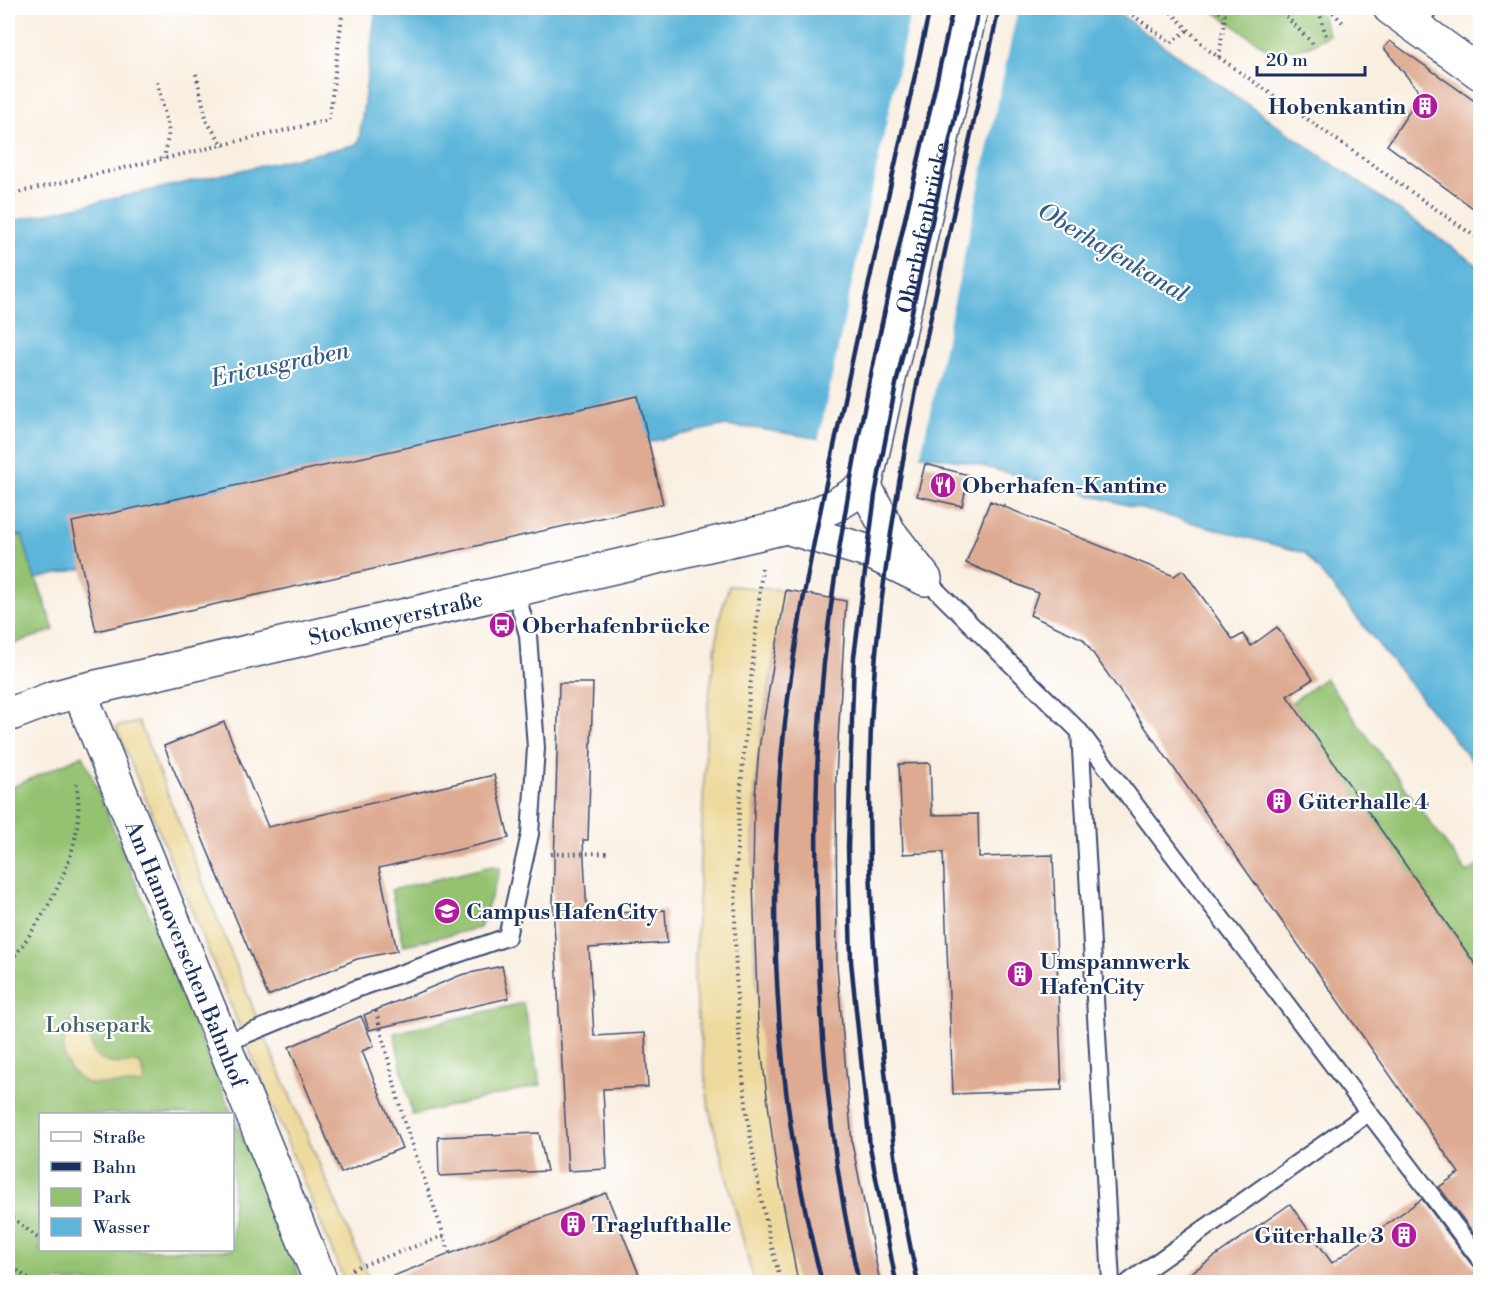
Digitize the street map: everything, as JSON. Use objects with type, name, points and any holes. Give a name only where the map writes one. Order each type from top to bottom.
[{"type":"street","name":"Oberhafenbrücke","points":[[865,487],[971,8]]},
{"type":"street","points":[[1390,8],[1423,17],[1480,73]]},
{"type":"street","points":[[865,487],[889,532],[925,579]]},
{"type":"street","name":"Stockmeyerstraße","points":[[8,715],[79,691],[775,530],[836,505],[865,487]]},
{"type":"street","name":"Stockmeyerstraße","points":[[775,530],[870,552],[925,579]]},
{"type":"street","name":"Am Hannoverschen Bahnhof","points":[[79,691],[320,1282]]},
{"type":"lane","points":[[925,579],[1080,732],[1480,1259]]},
{"type":"lane","points":[[223,1044],[369,984],[507,937],[530,834],[536,748],[528,635],[515,589]]},
{"type":"lane","points":[[1080,732],[1111,1282]]},
{"type":"lane","points":[[1129,1282],[1368,1113]]},
{"type":"path","points":[[8,195],[329,120],[343,8]]},
{"type":"path","points":[[1124,8],[1171,42],[1189,29]]},
{"type":"path","points":[[1167,8],[1207,49],[1480,240]]},
{"type":"path","points":[[1214,8],[1225,15],[1219,57]]},
{"type":"path","points":[[1278,8],[1313,44]]},
{"type":"path","points":[[1294,8],[1312,8],[1319,11],[1326,36]]},
{"type":"path","points":[[1329,8],[1344,24]]},
{"type":"path","points":[[196,74],[207,122],[224,146]]},
{"type":"path","points":[[157,82],[169,130],[164,159]]},
{"type":"path","points":[[775,530],[738,832],[735,946],[740,1048],[752,1151],[781,1282]]},
{"type":"path","points":[[8,965],[33,931],[60,883],[74,850],[77,819],[75,778]]},
{"type":"path","points":[[526,854],[610,853]]},
{"type":"path","points":[[369,984],[403,1118],[450,1254]]},
{"type":"path","points":[[8,1214],[39,1239]]},
{"type":"path","points":[[320,1282],[444,1236]]},
{"type":"path","points":[[8,1263],[32,1282]]},
{"type":"green space","points":[[1209,8],[1319,8],[1329,35],[1310,46],[1273,53]]},
{"type":"green space","points":[[22,535],[54,630],[8,646],[8,538]]},
{"type":"green space","points":[[1325,678],[1467,873],[1480,864],[1480,971],[1291,703]]},
{"type":"green space","name":"Lohsepark","points":[[83,755],[232,1113],[39,1113],[39,1251],[234,1251],[234,1117],[302,1282],[8,1282],[8,789]]},
{"type":"green space","points":[[492,866],[500,868],[500,871],[480,928],[404,945],[391,890]]},
{"type":"green space","points":[[523,1003],[541,1085],[412,1115],[394,1033]]},
{"type":"sand","points":[[729,586],[786,590],[756,782],[754,930],[762,1048],[769,1106],[798,1282],[754,1282],[709,1109],[694,983],[708,704],[720,616]]},
{"type":"sand","points":[[139,722],[261,1028],[370,1282],[345,1282],[116,727]]},
{"type":"sand","points":[[75,1030],[89,1036],[93,1051],[102,1060],[114,1063],[140,1063],[145,1078],[142,1084],[92,1084],[82,1081],[70,1069],[63,1050],[66,1034]]},
{"type":"water","points":[[376,8],[1113,8],[1141,30],[1480,267],[1480,771],[1305,553],[967,462],[753,428],[721,426],[35,579],[22,535],[8,538],[8,222],[354,145],[359,141]]},
{"type":"pier","points":[[911,8],[1018,8],[920,458],[818,442]]},
{"type":"building","points":[[1390,41],[1480,105],[1480,213],[1387,145],[1421,94],[1384,48]]},
{"type":"building","points":[[638,396],[663,504],[96,631],[72,522]]},
{"type":"building","name":"Oberhafen-Kantine","points":[[925,464],[969,475],[962,506],[917,496]]},
{"type":"building","name":"Güterhalle 4","points":[[990,501],[1174,576],[1183,570],[1233,640],[1243,634],[1251,646],[1277,627],[1313,679],[1287,696],[1480,971],[1480,1242],[1439,1187],[1459,1173],[1083,639],[1030,615],[1038,593],[966,563]]},
{"type":"building","points":[[786,590],[846,601],[836,777],[837,966],[852,1143],[880,1282],[798,1282],[775,1159],[758,1024],[753,884],[754,808],[759,748]]},
{"type":"building","points":[[559,683],[593,683],[588,840],[583,840],[587,915],[665,910],[667,943],[589,948],[594,1036],[645,1033],[648,1087],[603,1089],[607,1169],[568,1171],[553,904]]},
{"type":"building","points":[[224,722],[268,827],[494,775],[509,838],[379,868],[397,951],[357,959],[268,996],[164,746]]},
{"type":"building","points":[[930,763],[932,815],[978,814],[979,857],[1053,855],[1062,1090],[953,1094],[943,852],[903,854],[899,764]]},
{"type":"building","points":[[502,966],[509,998],[369,1030],[364,1015],[461,975]]},
{"type":"building","points":[[361,1016],[374,1046],[362,1051],[402,1148],[341,1173],[289,1047]]},
{"type":"building","points":[[539,1133],[547,1171],[439,1176],[438,1137]]},
{"type":"building","name":"Traglufthalle","points":[[606,1193],[642,1282],[384,1282],[383,1280]]},
{"type":"building","points":[[1422,1199],[1472,1265],[1480,1269],[1480,1282],[1178,1282],[1290,1204],[1332,1263]]},
{"type":"railway","points":[[822,1282],[795,1157],[780,1029],[775,901],[780,773],[790,682],[813,548],[862,312],[930,8]]},
{"type":"railway","points":[[859,1282],[833,1141],[820,999],[816,843],[821,693],[834,580],[863,416],[897,252],[953,8]]},
{"type":"railway","points":[[896,1282],[870,1147],[851,961],[848,847],[854,657],[875,495],[895,389],[979,8]]},
{"type":"railway","points":[[918,1282],[897,1168],[873,941],[869,829],[871,717],[881,605],[904,455],[933,305],[999,8]]},
{"type":"place","name":"Hobenkantin","points":[[1425,106]]},
{"type":"place","name":"Oberhafen-Kantine","points":[[943,485]]},
{"type":"place","name":"Oberhafenbrücke","points":[[502,625]]},
{"type":"place","name":"Güterhalle 4","points":[[1279,801]]},
{"type":"place","name":"Campus HafenCity","points":[[447,911]]},
{"type":"place","name":"Umspannwerk HafenCity","points":[[1020,974]]},
{"type":"place","name":"Traglufthalle","points":[[573,1224]]},
{"type":"place","name":"Güterhalle 3","points":[[1404,1235]]},
{"type":"water label","name":"Oberhafenkanal","points":[[1113,252]]},
{"type":"water label","name":"Ericusgraben","points":[[280,364]]}]
